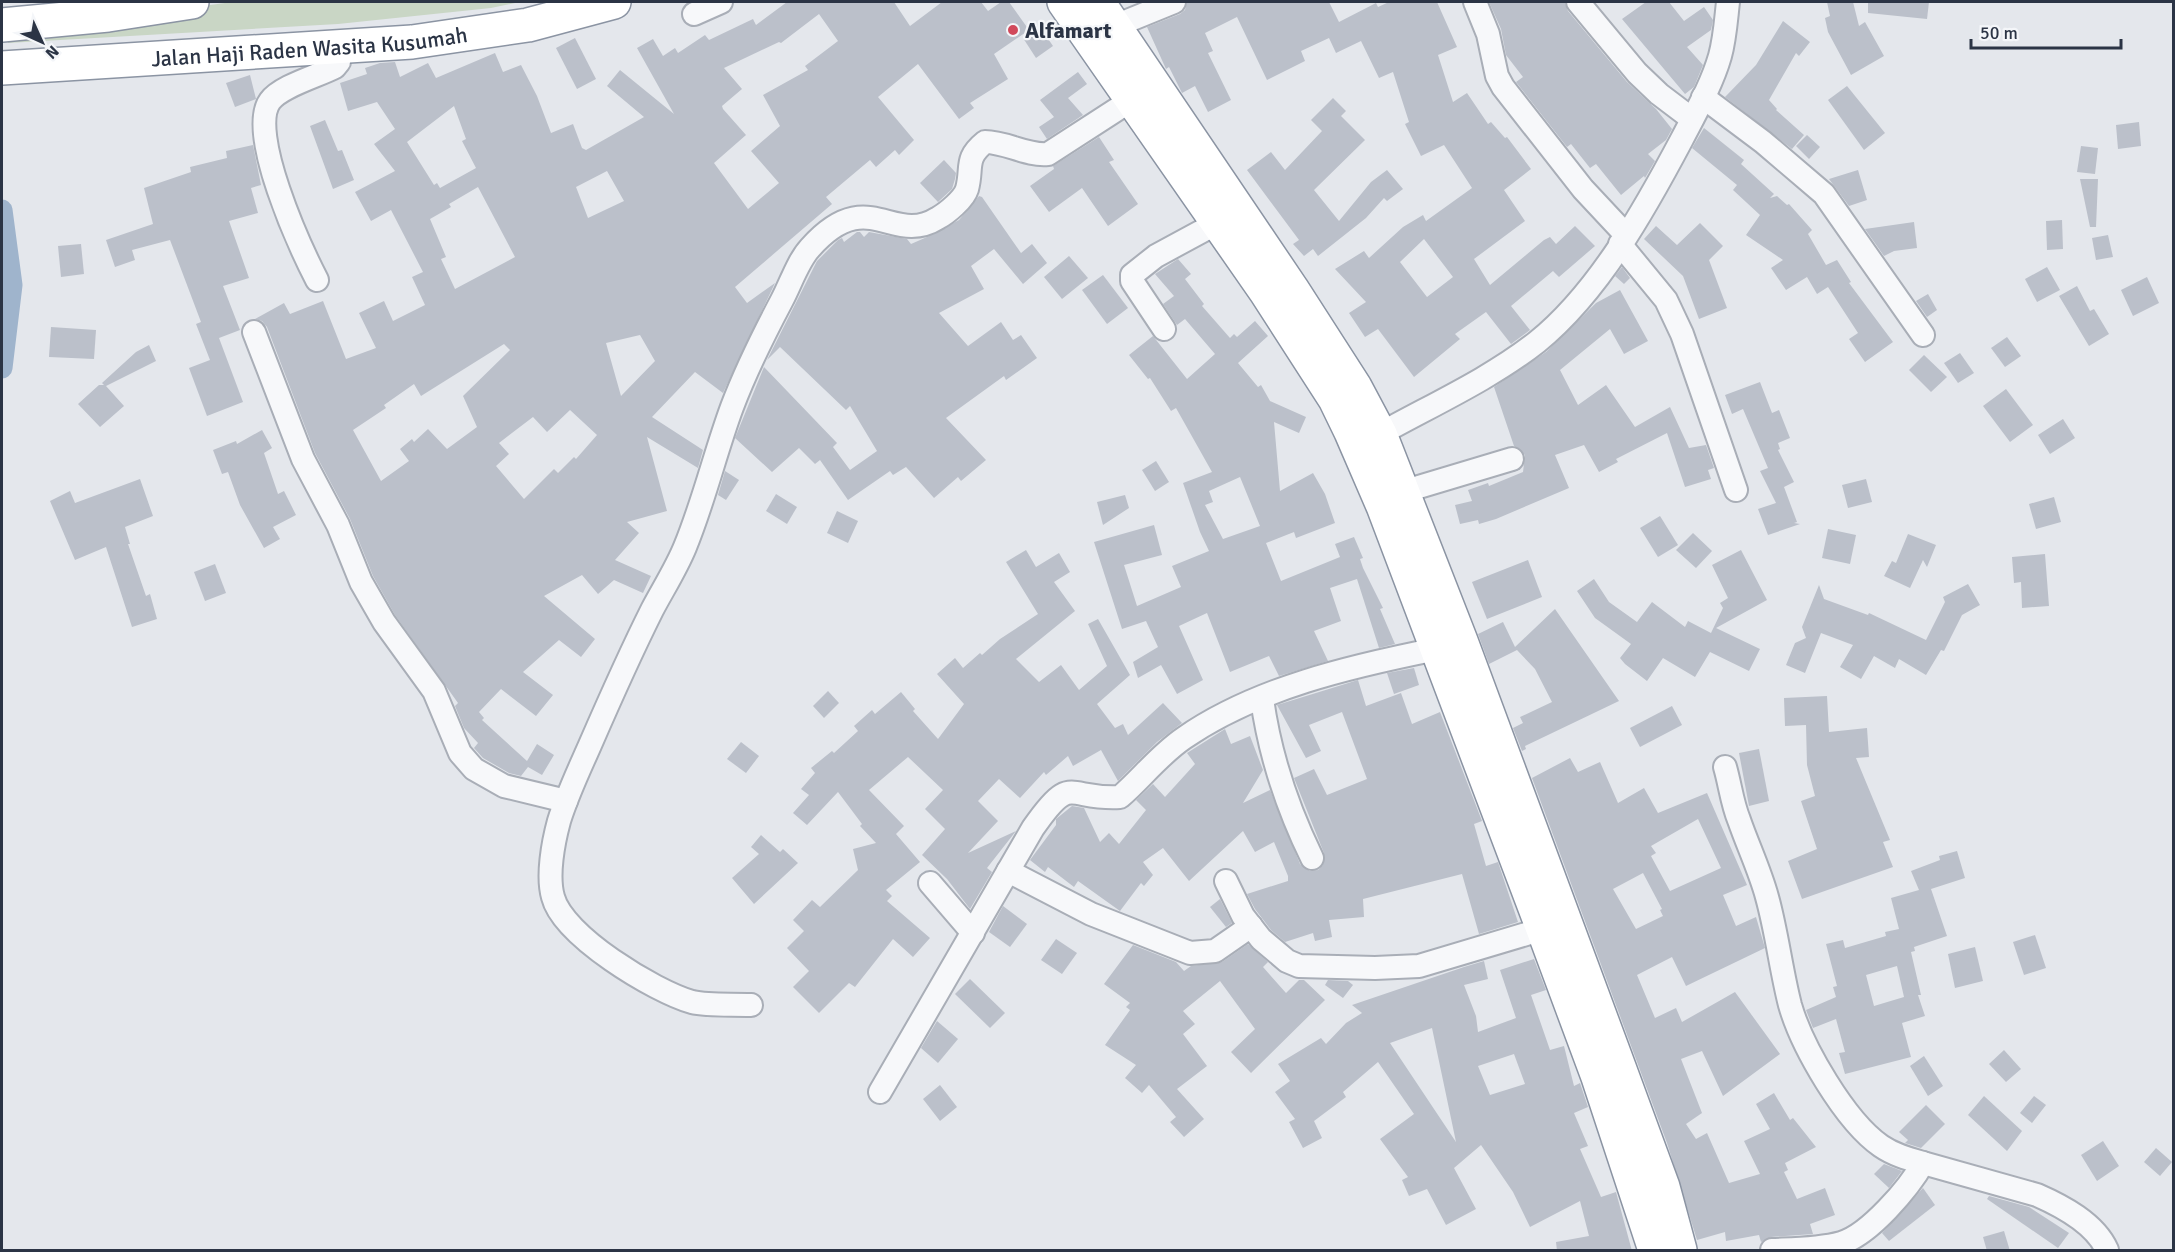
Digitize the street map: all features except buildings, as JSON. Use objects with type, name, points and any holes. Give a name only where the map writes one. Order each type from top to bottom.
[{"type":"highway","points":[[17,19],[192,2]]},
{"type":"highway","name":"Jalan Haji Raden Wasita Kusumah","points":[[7,68],[412,42],[528,25],[614,2]]},
{"type":"highway","points":[[1064,2],[1132,99],[1215,204],[1293,289],[1354,387],[1380,434],[1502,784],[1663,1187],[1680,1251]]},
{"type":"highway","points":[[1106,14],[1215,204],[1335,399],[1383,506],[1437,649],[1502,784],[1543,929],[1602,1088],[1655,1251]]},
{"type":"street","points":[[694,14],[721,2]]},
{"type":"street","points":[[1106,14],[1174,2]]},
{"type":"street","points":[[1475,2],[1488,34],[1497,76],[1503,87],[1623,240],[1666,300],[1682,334],[1736,490]]},
{"type":"street","points":[[1578,2],[1638,73],[1659,94],[1692,119]]},
{"type":"street","points":[[1380,434],[1509,363],[1539,340],[1565,315],[1623,240],[1662,177],[1703,97],[1721,54],[1728,2]]},
{"type":"street","points":[[317,280],[303,253],[271,169],[264,119],[271,100],[280,92],[335,67],[339,62],[339,46]]},
{"type":"street","points":[[1703,97],[1763,142],[1824,194],[1923,335]]},
{"type":"street","points":[[751,1005],[693,1002],[651,984],[620,967],[590,943],[558,911],[552,895],[552,858],[558,825],[566,801],[620,675],[685,548],[732,408],[767,329],[808,249],[832,228],[854,217],[882,218],[908,228],[926,225],[941,216],[963,195],[967,188],[969,163],[974,151],[985,142],[1000,142],[1035,155],[1048,154],[1132,99]]},
{"type":"street","points":[[1164,329],[1132,281],[1132,275],[1215,204]]},
{"type":"street","points":[[254,332],[303,459],[338,525],[361,582],[384,622],[434,691],[460,753],[474,769],[504,786],[566,801]]},
{"type":"street","points":[[1402,492],[1512,459]]},
{"type":"street","points":[[879,1092],[1033,828],[1059,795],[1070,792],[1103,798],[1120,797],[1163,754],[1185,737],[1239,708],[1380,660],[1437,649]]},
{"type":"street","points":[[1262,699],[1268,737],[1279,779],[1295,823],[1312,858]]},
{"type":"street","points":[[1725,767],[1738,818],[1761,874],[1773,918],[1791,1006],[1801,1031],[1838,1101],[1865,1132],[1881,1146],[1906,1159],[2055,1203],[2078,1218],[2095,1234],[2107,1251]]},
{"type":"street","points":[[1008,871],[1091,914],[1190,953],[1215,951],[1251,926]]},
{"type":"street","points":[[1226,881],[1251,926],[1287,961],[1313,968],[1419,966],[1543,929]]},
{"type":"street","points":[[930,883],[973,933]]},
{"type":"street","points":[[1772,1251],[1841,1243],[1852,1238],[1903,1192],[1923,1163]]},
{"type":"green space","points":[[232,2],[520,2],[491,8],[338,24],[8,43],[7,33]]},
{"type":"waterway","points":[[2,210],[12,285],[2,368]]},
{"type":"place","name":"Alfamart","points":[[1013,30]]}]
